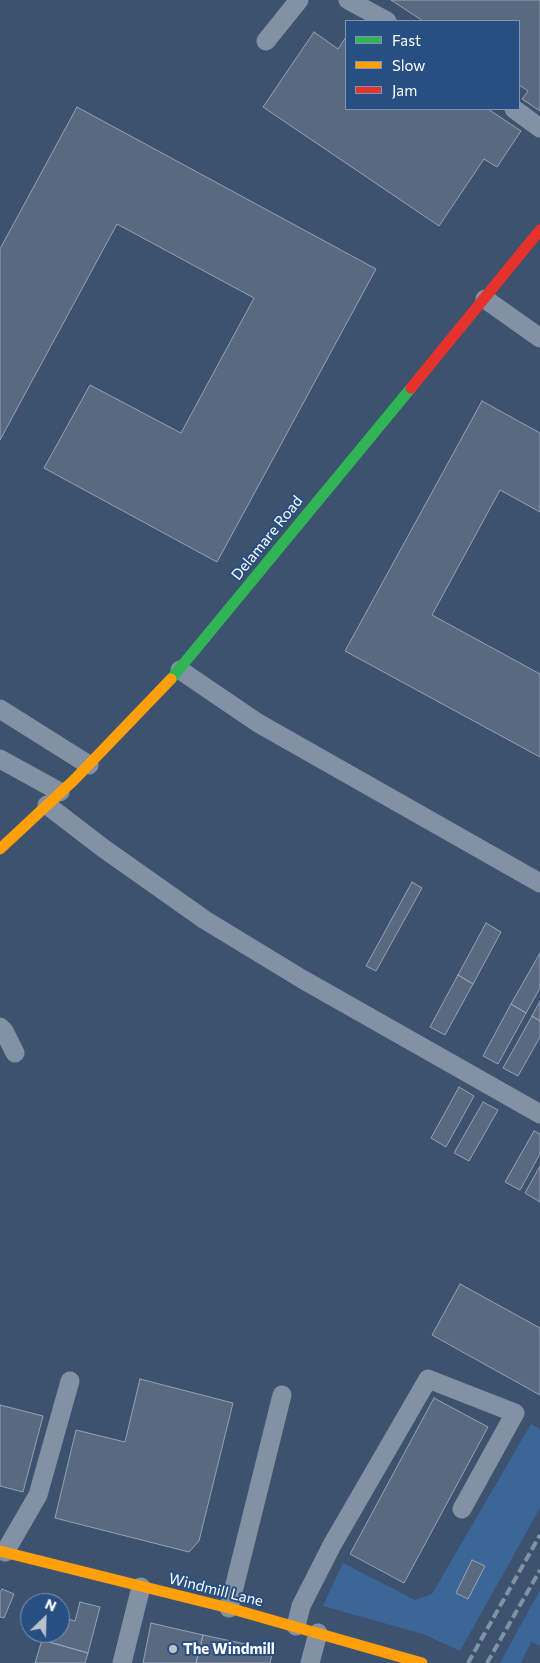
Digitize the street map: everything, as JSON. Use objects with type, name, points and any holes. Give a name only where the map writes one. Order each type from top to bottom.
[{"type":"street","name":"Delamare Road","points":[[0,849],[89,765],[180,670],[540,230]]},
{"type":"street","name":"Windmill Lane","points":[[2,1552],[229,1608],[422,1663]]},
{"type":"lane","points":[[266,41],[299,0]]},
{"type":"lane","points":[[348,0],[385,20]]},
{"type":"lane","points":[[515,110],[540,128]]},
{"type":"lane","points":[[484,299],[540,338]]},
{"type":"lane","points":[[180,670],[258,723],[540,884]]},
{"type":"lane","points":[[0,709],[89,765]]},
{"type":"lane","points":[[0,759],[54,798],[102,848],[205,920],[302,979],[540,1114]]},
{"type":"lane","points":[[0,1026],[4,1030],[15,1053]]},
{"type":"lane","points":[[296,1626],[301,1606],[332,1545],[428,1379],[515,1413],[462,1509]]},
{"type":"lane","points":[[2,1552],[38,1495],[70,1381]]},
{"type":"lane","points":[[229,1608],[282,1395]]},
{"type":"lane","points":[[122,1663],[141,1587]]},
{"type":"lane","points":[[310,1663],[318,1633]]},
{"type":"shaded area","points":[[531,1424],[540,1429],[540,1508],[460,1651],[423,1634],[323,1606],[343,1563],[415,1600],[432,1594]]},
{"type":"shaded area","points":[[540,1590],[540,1646],[531,1642],[521,1663],[500,1663]]},
{"type":"building","points":[[391,0],[540,0],[540,111],[522,99],[528,91],[520,86],[520,20],[421,20]]},
{"type":"building","points":[[314,32],[338,49],[345,38],[345,110],[490,110],[521,131],[497,167],[484,159],[439,226],[263,107]]},
{"type":"building","points":[[77,107],[376,269],[217,562],[44,468],[90,385],[181,433],[254,298],[117,224],[0,440],[0,249]]},
{"type":"building","points":[[482,401],[540,433],[540,512],[500,490],[432,615],[540,674],[540,757],[345,651]]},
{"type":"building","points":[[412,882],[422,888],[376,971],[366,966]]},
{"type":"building","points":[[486,923],[501,932],[473,984],[458,975]]},
{"type":"building","points":[[540,953],[540,988],[526,1013],[511,1004]]},
{"type":"building","points":[[458,975],[473,984],[445,1035],[430,1027]]},
{"type":"building","points":[[540,1001],[540,1021],[532,1016]]},
{"type":"building","points":[[511,1004],[526,1013],[498,1064],[483,1056]]},
{"type":"building","points":[[532,1016],[540,1021],[540,1037],[518,1076],[503,1068]]},
{"type":"building","points":[[459,1087],[474,1096],[446,1147],[431,1138]]},
{"type":"building","points":[[483,1102],[498,1110],[469,1161],[454,1153]]},
{"type":"building","points":[[534,1131],[540,1134],[540,1154],[520,1190],[505,1182]]},
{"type":"building","points":[[540,1166],[540,1202],[525,1193]]},
{"type":"building","points":[[460,1284],[540,1328],[540,1395],[432,1335]]},
{"type":"building","points":[[140,1379],[233,1403],[199,1541],[189,1552],[55,1518],[76,1430],[125,1442]]},
{"type":"building","points":[[434,1398],[488,1427],[404,1583],[350,1554]]},
{"type":"building","points":[[0,1405],[43,1416],[23,1492],[0,1486]]},
{"type":"building","points":[[472,1560],[485,1566],[468,1599],[456,1593]]},
{"type":"building","points":[[2,1589],[14,1594],[4,1618],[0,1617],[0,1593]]},
{"type":"building","points":[[80,1602],[100,1607],[88,1653],[53,1643],[70,1643],[70,1620],[75,1621]]},
{"type":"building","name":"The Windmill","points":[[151,1623],[203,1635],[196,1663],[143,1663]]},
{"type":"building","points":[[203,1635],[273,1650],[270,1663],[196,1663]]},
{"type":"building","points":[[41,1643],[53,1643],[88,1653],[85,1663],[35,1663]]},
{"type":"railway","points":[[468,1663],[540,1535]]},
{"type":"railway","points":[[487,1663],[540,1570]]},
{"type":"traffic: fast","points":[[171,679],[411,388]]},
{"type":"traffic: slow","points":[[0,849],[74,780],[171,679]]},
{"type":"traffic: slow","points":[[0,1551],[229,1608],[422,1663]]},
{"type":"traffic: jam","points":[[411,388],[540,230]]},
{"type":"place","name":"The Windmill","points":[[173,1649]]}]
